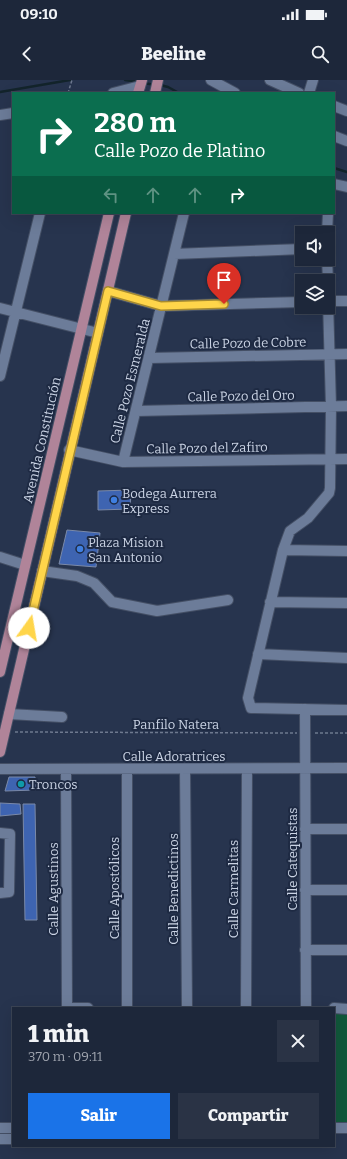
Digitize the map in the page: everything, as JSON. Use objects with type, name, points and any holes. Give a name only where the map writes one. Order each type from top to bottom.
[{"type":"main road","name":"Avenida Constitución","points":[[0,672],[109,214]]},
{"type":"main road","points":[[0,752],[126,214]]},
{"type":"street","points":[[270,80],[297,92]]},
{"type":"street","points":[[309,92],[313,80]]},
{"type":"street","points":[[217,82],[233,92]]},
{"type":"street","points":[[116,92],[140,85]]},
{"type":"street","points":[[335,106],[347,111]]},
{"type":"street","points":[[0,115],[12,113]]},
{"type":"street","points":[[335,136],[347,140]]},
{"type":"street","points":[[335,184],[347,187]]},
{"type":"street","points":[[0,376],[40,214]]},
{"type":"street","name":"Calle Pozo Esmeralda","points":[[123,462],[150,358],[184,214]]},
{"type":"street","points":[[327,226],[328,214]]},
{"type":"street","points":[[174,254],[295,249]]},
{"type":"street","points":[[108,291],[161,306],[295,302]]},
{"type":"street","points":[[335,301],[347,301]]},
{"type":"street","points":[[0,308],[98,333]]},
{"type":"street","points":[[328,314],[332,479],[329,493],[308,518],[290,531],[283,550],[248,698],[251,708],[347,710]]},
{"type":"street","name":"Calle Pozo de Cobre","points":[[150,358],[347,354]]},
{"type":"street","name":"Calle Pozo del Oro","points":[[136,411],[347,406]]},
{"type":"street","name":"Calle Pozo del Zafiro","points":[[70,450],[123,462],[347,459]]},
{"type":"street","points":[[283,550],[347,551]]},
{"type":"street","points":[[0,557],[25,564]]},
{"type":"street","points":[[42,571],[77,576],[94,583],[112,602],[156,611],[228,600]]},
{"type":"street","points":[[270,602],[347,603]]},
{"type":"street","points":[[258,654],[347,658]]},
{"type":"street","name":"Calle Catequistas","points":[[305,709],[304,829],[306,1007]]},
{"type":"street","points":[[9,714],[62,717]]},
{"type":"street","name":"Calle Adoratrices","points":[[0,769],[347,768]]},
{"type":"street","name":"Calle Apostólicos","points":[[127,769],[127,1007]]},
{"type":"street","name":"Calle Benedictinos","points":[[185,769],[187,1007]]},
{"type":"street","name":"Calle Carmelitas","points":[[246,1007],[247,769]]},
{"type":"street","name":"Calle Agustinos","points":[[66,770],[67,1007]]},
{"type":"street","points":[[304,829],[347,829]]},
{"type":"street","points":[[0,833],[10,834],[9,892],[0,893]]},
{"type":"street","points":[[305,890],[347,890]]},
{"type":"street","points":[[305,950],[347,950]]},
{"type":"street","points":[[335,1008],[347,1008]]},
{"type":"street","points":[[0,1128],[12,1128]]},
{"type":"street","points":[[335,1128],[347,1128]]},
{"type":"street","points":[[0,1139],[12,1139]]},
{"type":"path","points":[[68,92],[72,80]]},
{"type":"path","name":"Panfilo Natera","points":[[5,732],[347,733]]},
{"type":"green space","points":[[335,1014],[347,1014],[347,1122],[335,1122]]},
{"type":"building","name":"Bodega Aurrera Express","points":[[131,490],[130,509],[98,510],[98,491]]},
{"type":"building","name":"Plaza Mision San Antonio","points":[[67,530],[100,533],[96,567],[59,564]]},
{"type":"building","name":"Troncos","points":[[9,777],[35,777],[36,790],[5,791]]},
{"type":"building","points":[[0,803],[20,804],[21,814],[0,816]]},
{"type":"building","points":[[23,804],[35,804],[37,920],[25,920]]},
{"type":"waterway","points":[[0,92],[70,80]]},
{"type":"waterway","points":[[125,80],[139,82]]},
{"type":"waterway","points":[[144,83],[155,85]]},
{"type":"waterway","points":[[160,85],[177,92]]},
{"type":"waterway","points":[[335,168],[347,172]]},
{"type":"place","name":"Bodega Aurrera Express","points":[[114,500]]},
{"type":"place","name":"Plaza Mision San Antonio","points":[[80,549]]},
{"type":"place","name":"Troncos","points":[[21,784]]},
{"type":"route","points":[[29,628],[108,291],[161,306],[224,304]]}]
